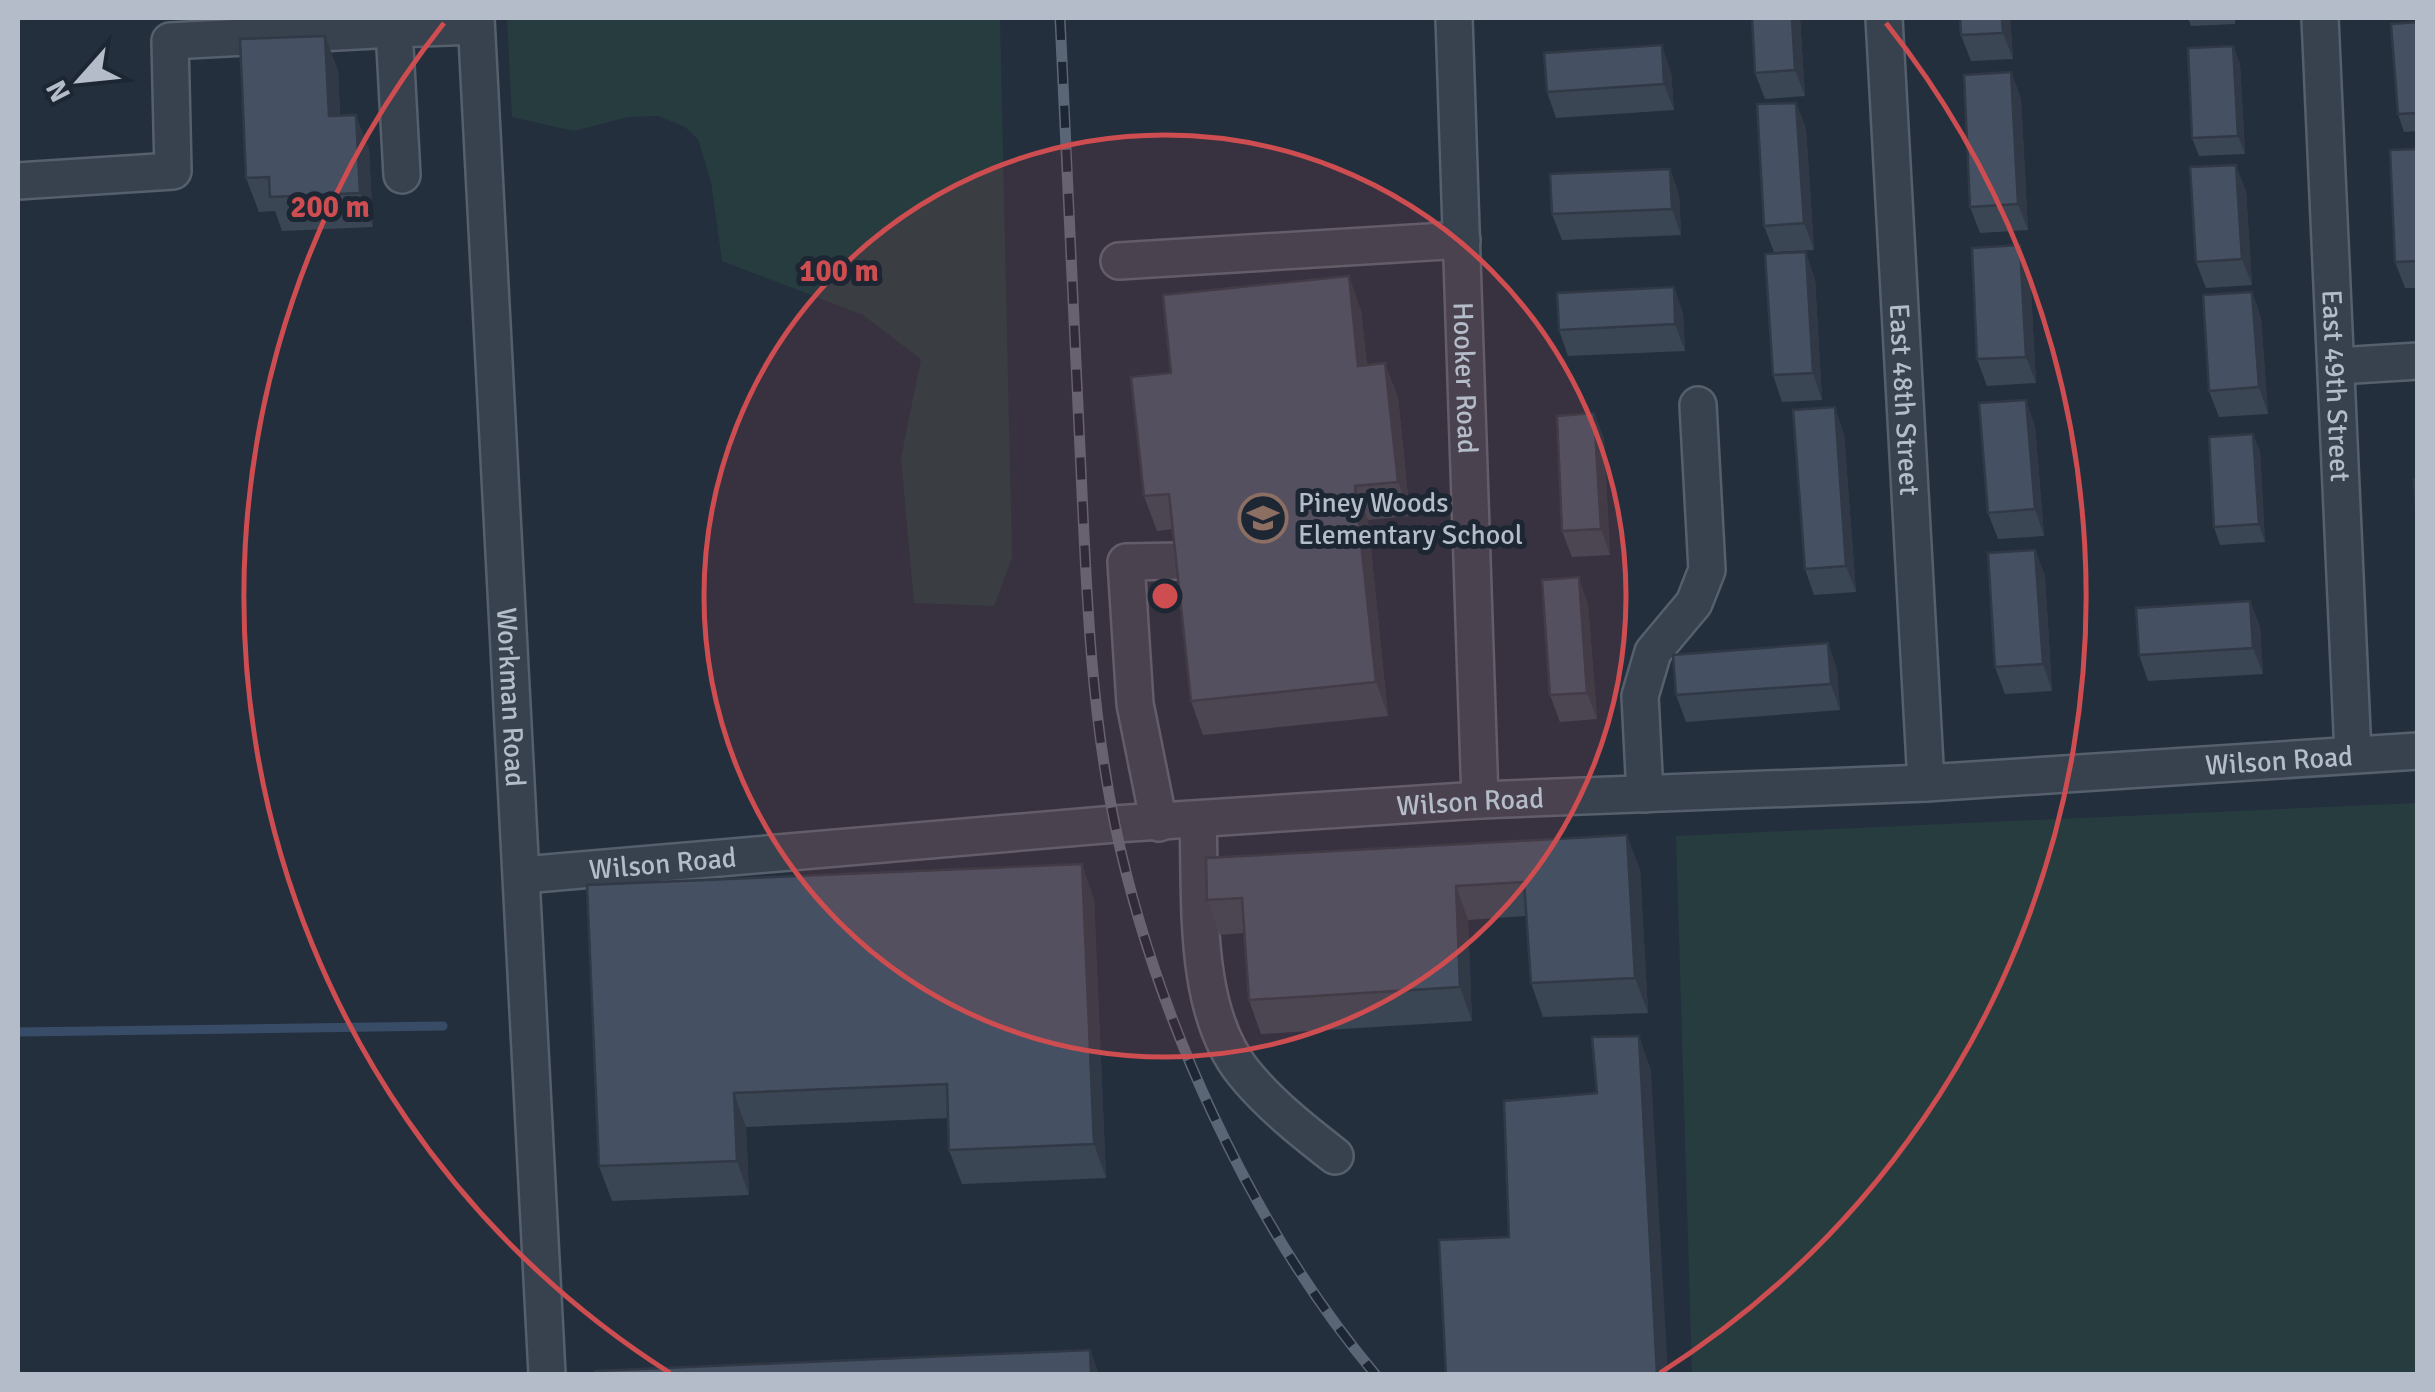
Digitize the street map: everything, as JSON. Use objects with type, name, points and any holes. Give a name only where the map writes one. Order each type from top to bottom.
[{"type":"street","name":"Hooker Road","points":[[1454,18],[1480,800]]},
{"type":"street","name":"East 48th Street","points":[[1884,18],[1926,783]]},
{"type":"street","name":"East 49th Street","points":[[2320,18],[2354,754]]},
{"type":"street","points":[[18,181],[173,171],[170,40],[476,22]]},
{"type":"street","name":"Workman Road","points":[[476,22],[547,1374]]},
{"type":"street","points":[[394,29],[402,174]]},
{"type":"street","points":[[1119,261],[1462,240]]},
{"type":"street","points":[[2338,366],[2418,361]]},
{"type":"street","points":[[1645,794],[1640,696],[1653,652],[1694,603],[1707,570],[1698,405]]},
{"type":"street","points":[[1159,822],[1135,704],[1126,562],[1178,561]]},
{"type":"street","name":"Wilson Road","points":[[523,875],[1159,822],[1480,800],[1926,783],[2418,750]]},
{"type":"street","points":[[1198,821],[1204,982],[1224,1035],[1250,1080],[1335,1156]]},
{"type":"green space","points":[[507,18],[1000,18],[1012,558],[994,606],[914,603],[901,458],[921,359],[863,315],[722,261],[711,182],[698,139],[685,127],[658,116],[628,117],[574,131],[512,117]]},
{"type":"green space","points":[[2417,803],[2417,1374],[1692,1374],[1676,836]]},
{"type":"building","points":[[1752,18],[1792,18],[1795,70],[1755,73]]},
{"type":"building","points":[[1960,18],[2002,18],[2003,33],[1961,35]]},
{"type":"building","points":[[2418,22],[2418,113],[2398,114],[2391,24]]},
{"type":"building","points":[[325,36],[329,116],[356,115],[360,193],[270,197],[269,177],[246,178],[240,39]]},
{"type":"building","points":[[1662,45],[1664,84],[1547,92],[1544,53]]},
{"type":"building","points":[[2233,46],[2238,136],[2192,138],[2188,48]]},
{"type":"building","points":[[2011,72],[2018,204],[1970,207],[1964,75]]},
{"type":"building","points":[[1796,103],[1804,223],[1764,226],[1757,104]]},
{"type":"building","points":[[2418,149],[2418,261],[2395,262],[2390,150]]},
{"type":"building","points":[[2236,165],[2242,259],[2196,262],[2190,167]]},
{"type":"building","points":[[1670,169],[1672,209],[1552,214],[1550,174]]},
{"type":"building","points":[[2020,245],[2026,357],[1977,359],[1972,248]]},
{"type":"building","points":[[1806,252],[1813,373],[1773,375],[1765,254]]},
{"type":"building","points":[[1349,276],[1358,366],[1385,363],[1398,482],[1355,486],[1376,682],[1191,701],[1169,494],[1144,496],[1131,377],[1171,373],[1163,295]]},
{"type":"building","points":[[1674,287],[1675,324],[1559,330],[1557,293]]},
{"type":"building","points":[[2252,292],[2259,387],[2209,391],[2203,295]]},
{"type":"building","points":[[2026,400],[2035,509],[1988,513],[1979,403]]},
{"type":"building","points":[[1835,407],[1846,566],[1805,569],[1793,410]]},
{"type":"building","points":[[1594,413],[1601,529],[1562,531],[1557,416]]},
{"type":"building","points":[[2253,434],[2259,524],[2214,527],[2209,437]]},
{"type":"building","points":[[2414,480],[2418,480],[2418,533]]},
{"type":"building","points":[[2035,550],[2043,664],[1995,667],[1988,553]]},
{"type":"building","points":[[1579,577],[1587,693],[1550,695],[1542,580]]},
{"type":"building","points":[[2250,601],[2253,648],[2139,655],[2136,608]]},
{"type":"building","points":[[1828,643],[1831,684],[1676,695],[1673,655]]},
{"type":"building","points":[[1627,835],[1635,978],[1531,983],[1524,882],[1456,886],[1460,987],[1249,1000],[1242,898],[1207,900],[1206,858]]},
{"type":"building","points":[[1082,864],[1094,1144],[949,1150],[947,1084],[734,1093],[737,1161],[599,1166],[587,885]]},
{"type":"building","points":[[1639,1036],[1657,1374],[1446,1374],[1439,1240],[1509,1237],[1504,1101],[1597,1093],[1592,1037]]},
{"type":"building","points":[[1090,1350],[1091,1374],[595,1374],[595,1371]]},
{"type":"waterway","points":[[18,1032],[443,1026]]},
{"type":"railway","points":[[1060,18],[1090,638],[1099,732],[1115,825],[1155,970],[1213,1115],[1287,1252],[1375,1374]]},
{"type":"place","name":"Piney Woods Elementary School","points":[[1263,518]]}]
